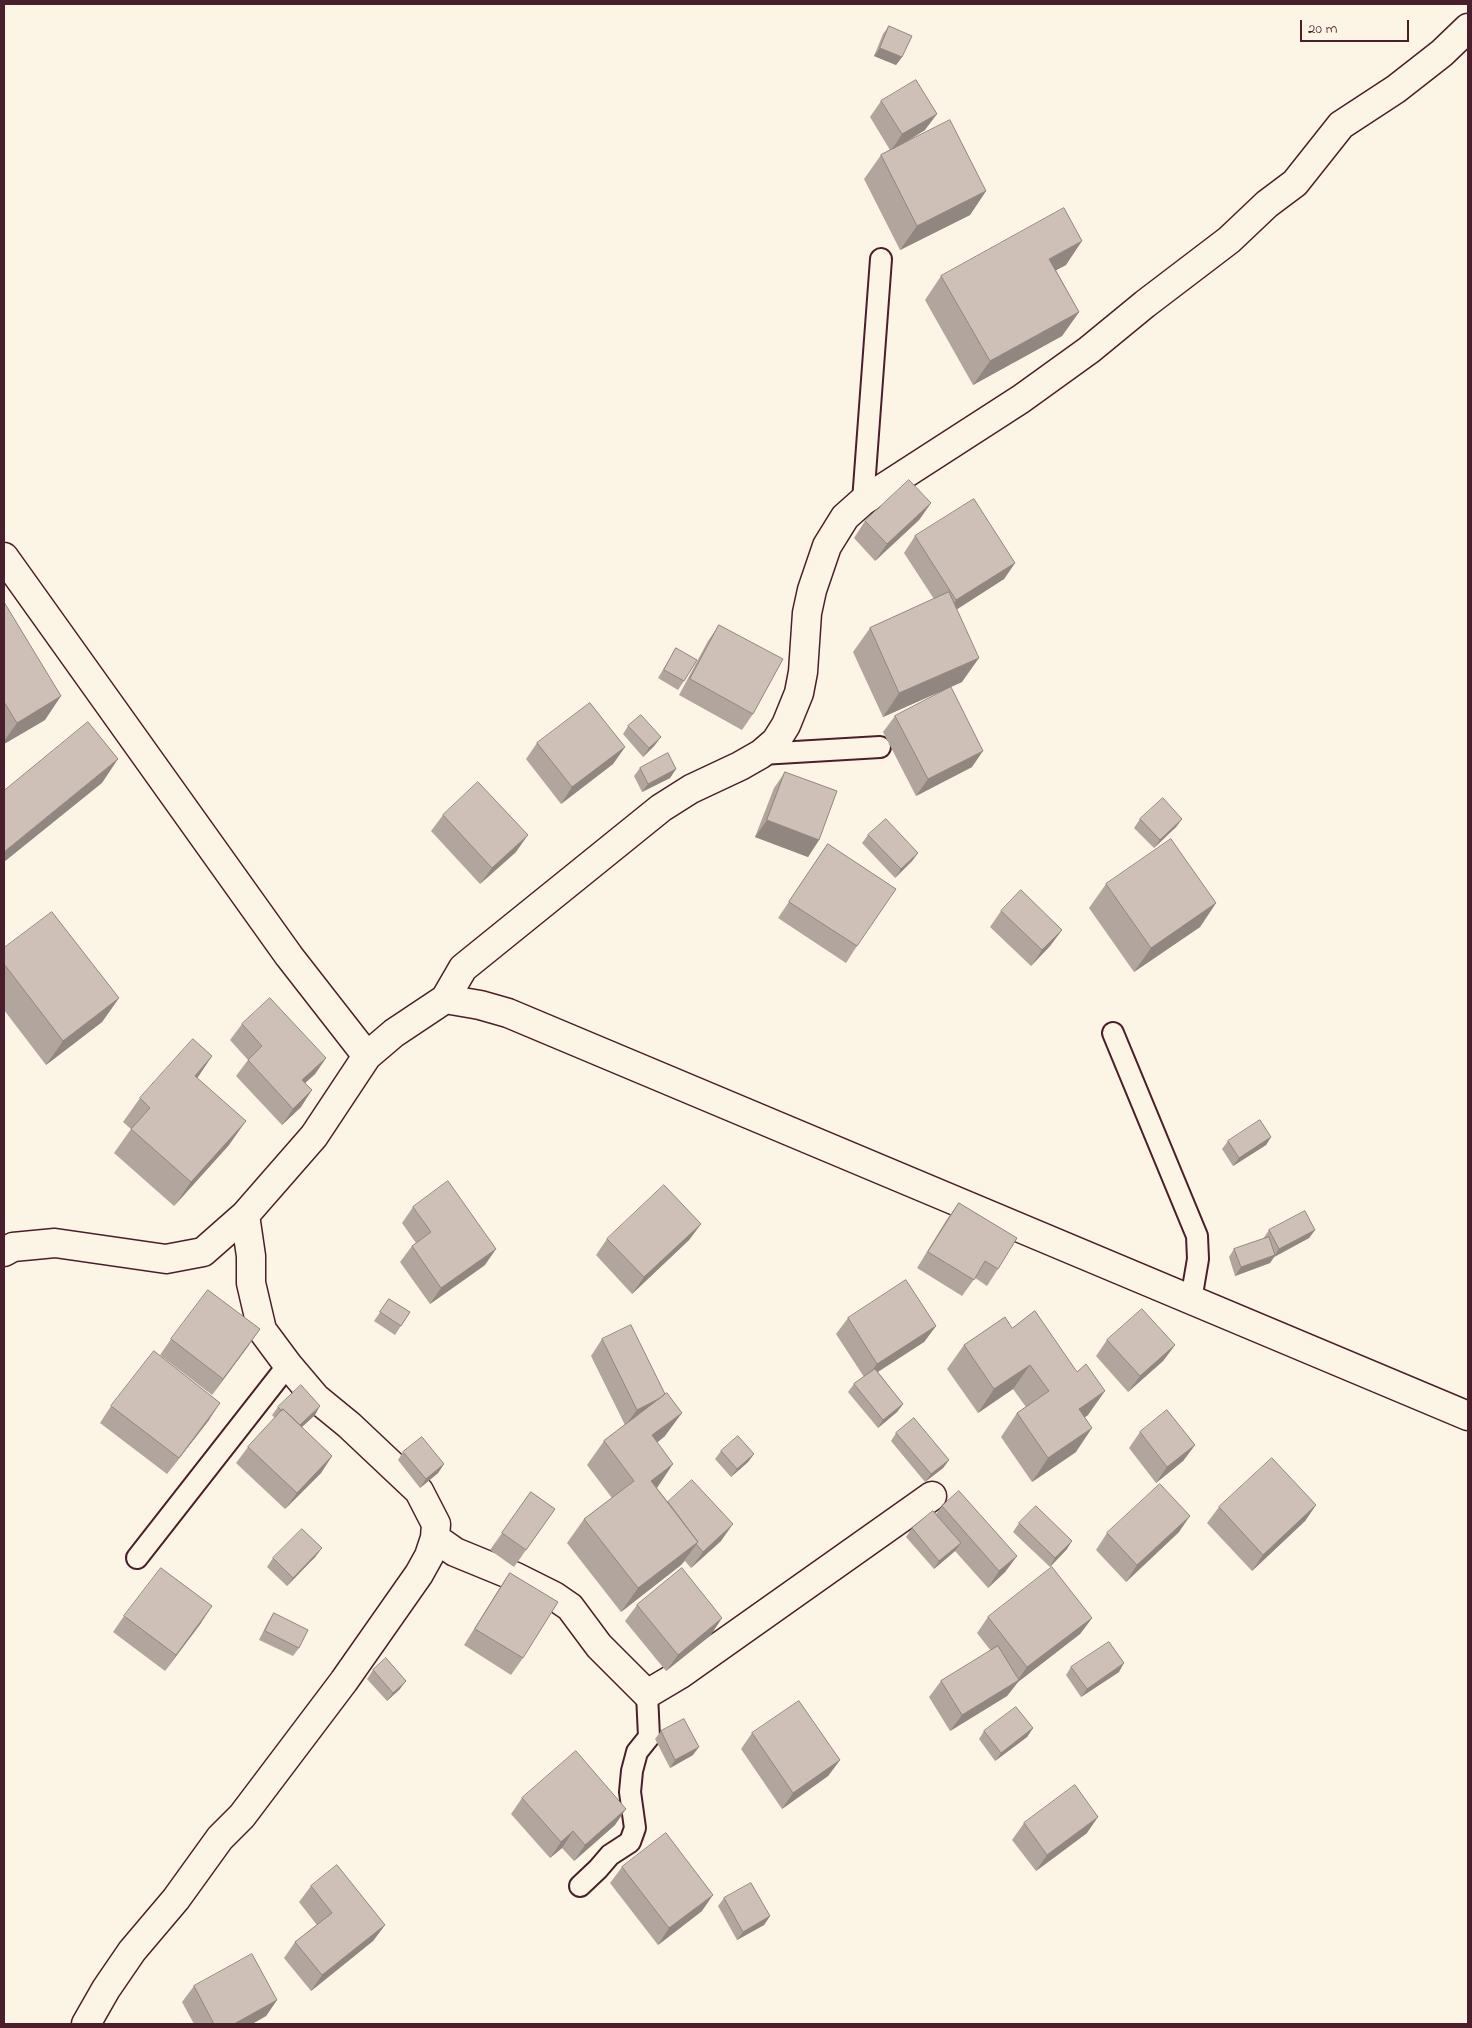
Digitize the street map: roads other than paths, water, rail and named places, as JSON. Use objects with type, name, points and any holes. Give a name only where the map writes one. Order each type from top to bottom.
[{"type":"street","points":[[4,1252],[13,1247],[55,1243],[166,1259],[203,1252],[244,1215],[314,1136],[367,1056],[410,1022],[445,999],[463,968],[661,808],[691,789],[761,754],[776,741],[786,725],[798,693],[803,672],[807,613],[812,590],[827,546],[845,517],[863,501],[1021,399],[1089,350],[1145,304],[1229,240],[1267,204],[1295,183],[1341,125],[1396,89],[1442,53],[1468,28]]},
{"type":"street","points":[[4,557],[288,956],[367,1056]]},
{"type":"street","points":[[445,999],[480,1005],[508,1013],[1468,1416]]},
{"type":"street","points":[[86,2024],[106,1989],[132,1951],[176,1899],[220,1838],[242,1816],[344,1681],[419,1574],[429,1556],[435,1538],[436,1524],[419,1491],[349,1425],[316,1398],[262,1330],[251,1283],[251,1256],[244,1215]]},
{"type":"street","points":[[435,1538],[455,1552],[516,1577],[554,1596],[570,1607],[599,1646],[647,1694],[679,1675],[932,1496]]},
{"type":"lane","points":[[863,501],[881,259]]},
{"type":"lane","points":[[761,754],[880,747]]},
{"type":"lane","points":[[1113,1033],[1197,1236],[1198,1259],[1191,1300]]},
{"type":"lane","points":[[137,1558],[288,1365]]},
{"type":"lane","points":[[580,1886],[610,1855],[630,1842],[635,1828],[630,1792],[632,1771],[637,1752],[649,1737],[647,1694]]}]
